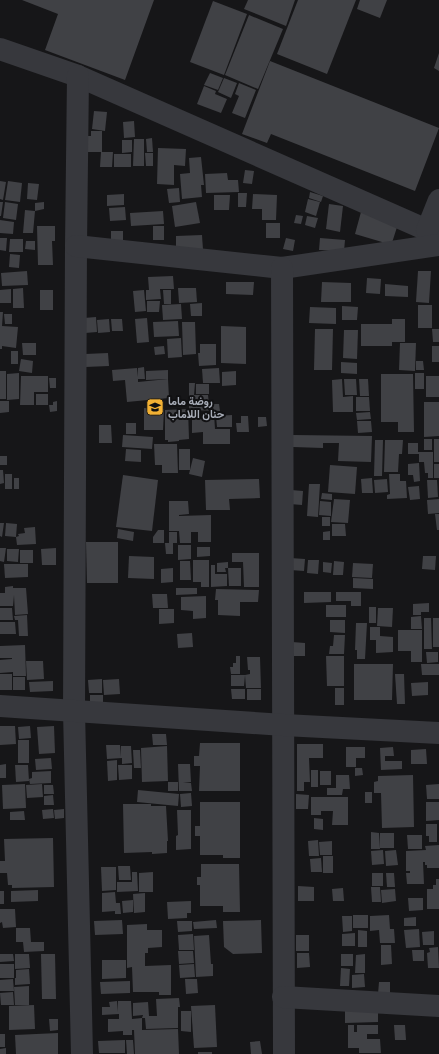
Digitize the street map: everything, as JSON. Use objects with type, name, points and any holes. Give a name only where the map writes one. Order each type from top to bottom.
[{"type":"street","points":[[0,49],[78,76],[435,236]]},
{"type":"street","points":[[78,76],[74,711],[82,1054]]},
{"type":"street","points":[[435,236],[439,200]]},
{"type":"street","points":[[76,246],[282,268],[435,236]]},
{"type":"street","points":[[282,268],[284,1054]]},
{"type":"street","points":[[0,706],[284,725],[439,733]]},
{"type":"street","points":[[283,997],[439,1006]]},
{"type":"building","points":[[22,0],[154,0],[125,80],[45,50],[58,14]]},
{"type":"building","points":[[248,0],[295,0],[286,26],[244,9]]},
{"type":"building","points":[[298,0],[356,0],[327,74],[277,54]]},
{"type":"building","points":[[360,0],[387,0],[380,18],[357,9]]},
{"type":"building","points":[[213,1],[247,14],[224,75],[190,62]]},
{"type":"building","points":[[249,15],[283,29],[258,89],[225,75]]},
{"type":"building","points":[[439,53],[439,71],[434,68]]},
{"type":"building","points":[[270,61],[439,128],[415,191],[271,134],[267,143],[242,134]]},
{"type":"building","points":[[210,73],[223,78],[218,90],[204,85]]},
{"type":"building","points":[[224,78],[237,83],[231,98],[218,92]]},
{"type":"building","points":[[239,83],[256,90],[245,118],[232,113],[239,96],[235,94]]},
{"type":"building","points":[[204,86],[216,91],[215,94],[227,99],[221,113],[197,104]]},
{"type":"building","points":[[94,111],[107,112],[105,131],[92,129]]},
{"type":"building","points":[[134,121],[135,137],[124,138],[123,122]]},
{"type":"building","points":[[91,131],[102,131],[102,152],[113,152],[112,167],[100,167],[101,152],[83,152],[83,136],[91,136]]},
{"type":"building","points":[[152,138],[153,152],[147,152],[146,139]]},
{"type":"building","points":[[134,139],[144,139],[144,166],[133,166]]},
{"type":"building","points":[[122,140],[132,140],[132,152],[122,153]]},
{"type":"building","points":[[158,148],[186,149],[185,166],[174,165],[174,185],[157,184]]},
{"type":"building","points":[[145,153],[153,153],[153,166],[146,166]]},
{"type":"building","points":[[114,154],[131,154],[131,167],[114,167]]},
{"type":"building","points":[[201,157],[204,185],[201,185],[202,197],[182,199],[180,174],[190,173],[189,158]]},
{"type":"building","points":[[245,170],[254,171],[252,184],[243,183]]},
{"type":"building","points":[[227,173],[228,180],[238,180],[239,192],[206,193],[205,174]]},
{"type":"building","points":[[0,181],[6,182],[3,200],[0,199]]},
{"type":"building","points":[[8,181],[22,183],[20,202],[5,200]]},
{"type":"building","points":[[28,183],[39,184],[37,200],[27,199]]},
{"type":"building","points":[[179,188],[180,202],[169,203],[167,189]]},
{"type":"building","points":[[310,192],[323,196],[321,202],[309,198]]},
{"type":"building","points":[[238,193],[247,193],[246,207],[238,207]]},
{"type":"building","points":[[124,194],[124,205],[107,206],[107,195]]},
{"type":"building","points":[[253,194],[277,195],[276,220],[262,220],[262,209],[252,209]]},
{"type":"building","points":[[214,195],[230,195],[229,210],[214,210]]},
{"type":"building","points":[[308,199],[320,202],[316,216],[305,212]]},
{"type":"building","points":[[0,202],[3,202],[1,216],[0,216]]},
{"type":"building","points":[[5,202],[18,204],[16,220],[3,218]]},
{"type":"building","points":[[44,202],[44,209],[35,211],[35,203]]},
{"type":"building","points":[[196,202],[200,223],[175,227],[172,206]]},
{"type":"building","points":[[329,204],[343,206],[340,232],[326,229]]},
{"type":"building","points":[[125,207],[126,220],[110,221],[109,208]]},
{"type":"building","points":[[25,210],[35,211],[33,233],[23,233]]},
{"type":"building","points":[[163,211],[164,224],[131,226],[130,213]]},
{"type":"building","points":[[361,212],[398,224],[390,249],[381,246],[382,242],[355,234]]},
{"type":"building","points":[[296,215],[303,216],[301,224],[294,223]]},
{"type":"building","points":[[307,216],[318,218],[315,228],[305,225]]},
{"type":"building","points":[[0,220],[14,222],[13,234],[0,233]]},
{"type":"building","points":[[266,223],[280,223],[280,238],[266,238]]},
{"type":"building","points":[[37,226],[55,226],[55,241],[52,241],[53,265],[38,265]]},
{"type":"building","points":[[153,226],[164,226],[164,240],[153,240]]},
{"type":"building","points":[[111,231],[123,231],[123,245],[111,245]]},
{"type":"building","points":[[202,235],[203,250],[176,251],[176,236]]},
{"type":"building","points":[[0,238],[7,238],[6,251],[0,250]]},
{"type":"building","points":[[286,238],[295,240],[293,251],[283,249]]},
{"type":"building","points":[[320,238],[345,240],[344,251],[319,250]]},
{"type":"building","points":[[10,239],[23,239],[23,252],[9,252]]},
{"type":"building","points":[[26,241],[35,241],[35,250],[25,249]]},
{"type":"building","points":[[10,254],[20,255],[19,268],[9,267]]},
{"type":"building","points":[[27,271],[28,285],[2,286],[1,273]]},
{"type":"building","points":[[418,271],[431,271],[429,303],[416,302]]},
{"type":"building","points":[[173,276],[174,289],[160,289],[161,299],[146,300],[146,290],[149,290],[148,277]]},
{"type":"building","points":[[367,278],[381,279],[380,294],[366,293]]},
{"type":"building","points":[[226,282],[254,282],[253,295],[226,294]]},
{"type":"building","points":[[322,282],[351,283],[351,302],[321,302]]},
{"type":"building","points":[[385,284],[408,286],[408,297],[385,296]]},
{"type":"building","points":[[23,288],[24,308],[13,308],[13,289]]},
{"type":"building","points":[[178,288],[196,288],[197,302],[179,303]]},
{"type":"building","points":[[11,289],[11,303],[0,303],[0,290]]},
{"type":"building","points":[[40,290],[53,290],[53,310],[40,310]]},
{"type":"building","points":[[144,290],[146,311],[135,312],[133,291]]},
{"type":"building","points":[[163,290],[171,290],[171,304],[164,304]]},
{"type":"building","points":[[147,301],[160,301],[159,312],[147,312]]},
{"type":"building","points":[[202,303],[202,316],[191,316],[190,304]]},
{"type":"building","points":[[181,304],[182,319],[163,320],[162,305]]},
{"type":"building","points":[[418,305],[432,305],[432,328],[418,328]]},
{"type":"building","points":[[342,306],[358,307],[357,320],[342,320]]},
{"type":"building","points":[[310,307],[336,308],[336,324],[309,323]]},
{"type":"building","points":[[0,312],[3,312],[2,326],[18,327],[16,348],[2,346],[2,349],[0,349]]},
{"type":"building","points":[[4,314],[12,314],[12,324],[5,324]]},
{"type":"building","points":[[96,317],[97,332],[85,333],[84,318]]},
{"type":"building","points":[[147,318],[149,342],[137,343],[135,319]]},
{"type":"building","points":[[109,319],[110,332],[98,333],[97,320]]},
{"type":"building","points":[[111,319],[122,319],[123,331],[112,331]]},
{"type":"building","points":[[392,319],[405,319],[405,342],[392,342],[392,346],[361,346],[361,324],[392,324]]},
{"type":"building","points":[[178,321],[179,336],[154,337],[153,322]]},
{"type":"building","points":[[182,322],[195,322],[196,354],[183,355]]},
{"type":"building","points":[[221,326],[246,327],[246,364],[221,363]]},
{"type":"building","points":[[315,329],[333,329],[332,370],[314,370]]},
{"type":"building","points":[[432,329],[439,329],[439,342],[433,342]]},
{"type":"building","points":[[344,330],[358,330],[357,359],[343,358]]},
{"type":"building","points":[[181,338],[182,357],[168,358],[167,339]]},
{"type":"building","points":[[22,343],[36,343],[36,355],[23,355]]},
{"type":"building","points":[[400,343],[416,343],[415,371],[399,370]]},
{"type":"building","points":[[200,344],[216,344],[216,365],[199,366],[198,353],[200,353]]},
{"type":"building","points":[[164,346],[165,354],[155,355],[154,347]]},
{"type":"building","points":[[432,346],[439,346],[439,362],[432,362]]},
{"type":"building","points":[[11,351],[18,351],[18,364],[11,364]]},
{"type":"building","points":[[108,353],[109,366],[85,367],[85,354]]},
{"type":"building","points":[[21,359],[33,361],[32,373],[19,371]]},
{"type":"building","points":[[416,361],[423,361],[424,370],[416,370]]},
{"type":"building","points":[[341,362],[357,363],[357,374],[341,373]]},
{"type":"building","points":[[144,367],[145,379],[138,379],[138,382],[168,379],[169,398],[127,402],[125,380],[113,381],[112,370],[137,368],[138,377],[138,368]]},
{"type":"building","points":[[219,368],[220,383],[203,383],[202,369]]},
{"type":"building","points":[[168,370],[168,379],[146,380],[146,371]]},
{"type":"building","points":[[0,371],[6,371],[6,399],[0,399]]},
{"type":"building","points":[[236,371],[236,385],[222,386],[222,372]]},
{"type":"building","points":[[19,373],[19,399],[7,400],[7,374]]},
{"type":"building","points":[[415,373],[424,373],[424,389],[415,389]]},
{"type":"building","points":[[381,374],[413,374],[414,432],[398,432],[398,422],[381,422]]},
{"type":"building","points":[[21,376],[48,376],[48,392],[34,392],[34,405],[20,405]]},
{"type":"building","points":[[426,376],[439,376],[439,397],[426,397]]},
{"type":"building","points":[[49,378],[56,378],[56,388],[50,388]]},
{"type":"building","points":[[342,379],[343,397],[353,396],[353,412],[333,412],[332,380]]},
{"type":"building","points":[[344,379],[356,379],[357,395],[345,395]]},
{"type":"building","points":[[359,379],[368,379],[369,396],[360,396]]},
{"type":"building","points":[[189,383],[195,383],[194,395],[208,395],[209,404],[219,404],[220,411],[189,410]]},
{"type":"building","points":[[196,384],[209,384],[209,394],[196,394]]},
{"type":"building","points":[[36,394],[48,394],[48,405],[36,405]]},
{"type":"building","points":[[356,397],[369,397],[370,411],[356,411]]},
{"type":"building","points":[[0,401],[9,401],[9,412],[0,413]]},
{"type":"building","points":[[57,401],[57,411],[50,412],[49,405],[53,405],[53,402]]},
{"type":"building","points":[[424,402],[439,402],[439,436],[424,437]]},
{"type":"building","points":[[144,408],[164,409],[163,430],[144,430]]},
{"type":"building","points":[[188,409],[189,439],[168,442],[168,440],[165,440],[165,410]]},
{"type":"building","points":[[370,412],[371,419],[357,420],[356,413]]},
{"type":"building","points":[[192,414],[214,414],[215,429],[230,429],[230,444],[203,444],[203,432],[192,433]]},
{"type":"building","points":[[232,415],[232,427],[217,427],[216,416]]},
{"type":"building","points":[[241,416],[248,416],[249,432],[237,432],[236,423],[241,423]]},
{"type":"building","points":[[258,417],[266,417],[267,426],[258,427]]},
{"type":"building","points":[[357,421],[371,421],[372,432],[358,433]]},
{"type":"building","points":[[126,423],[136,423],[136,434],[126,434]]},
{"type":"building","points":[[99,425],[111,425],[112,443],[99,443]]},
{"type":"building","points":[[123,435],[153,437],[152,449],[122,447]]},
{"type":"building","points":[[293,435],[372,436],[371,462],[338,461],[339,443],[323,443],[323,448],[293,447]]},
{"type":"building","points":[[424,439],[432,439],[432,450],[424,450]]},
{"type":"building","points":[[434,439],[439,439],[439,462],[434,462]]},
{"type":"building","points":[[375,440],[383,440],[382,476],[374,476]]},
{"type":"building","points":[[385,440],[403,440],[402,454],[399,454],[398,472],[384,472]]},
{"type":"building","points":[[408,443],[418,443],[418,452],[433,452],[433,478],[428,478],[428,473],[425,473],[424,462],[419,462],[419,454],[408,454]]},
{"type":"building","points":[[154,444],[177,444],[178,473],[162,473],[162,465],[155,465]]},
{"type":"building","points":[[126,449],[141,450],[141,462],[125,461]]},
{"type":"building","points":[[179,449],[190,449],[190,470],[179,470]]},
{"type":"building","points":[[0,456],[7,456],[7,465],[0,465]]},
{"type":"building","points":[[193,458],[205,461],[202,477],[189,474]]},
{"type":"building","points":[[419,463],[420,481],[414,482],[413,475],[408,475],[408,464]]},
{"type":"building","points":[[434,464],[439,464],[439,478],[434,478]]},
{"type":"building","points":[[330,465],[357,467],[355,494],[328,492]]},
{"type":"building","points":[[0,470],[3,470],[4,483],[0,484]]},
{"type":"building","points":[[5,474],[12,474],[12,489],[5,489]]},
{"type":"building","points":[[389,474],[400,474],[400,481],[406,481],[407,498],[387,499],[387,495],[390,494]]},
{"type":"building","points":[[123,475],[158,480],[152,531],[116,527]]},
{"type":"building","points":[[14,478],[19,478],[19,489],[14,489]]},
{"type":"building","points":[[372,478],[373,493],[362,493],[361,479]]},
{"type":"building","points":[[259,479],[260,498],[229,499],[230,510],[206,510],[205,480]]},
{"type":"building","points":[[387,479],[388,492],[375,493],[374,480]]},
{"type":"building","points":[[427,480],[437,480],[438,497],[428,498]]},
{"type":"building","points":[[309,484],[320,484],[318,517],[307,516]]},
{"type":"building","points":[[419,486],[420,499],[410,500],[408,487]]},
{"type":"building","points":[[291,490],[303,491],[302,505],[290,504]]},
{"type":"building","points":[[322,493],[332,494],[332,500],[321,499]]},
{"type":"building","points":[[334,499],[350,500],[348,523],[331,522]]},
{"type":"building","points":[[439,499],[439,513],[428,514],[427,500]]},
{"type":"building","points":[[169,501],[188,501],[189,514],[179,516],[211,515],[211,542],[198,542],[198,532],[191,532],[191,543],[180,543],[179,531],[169,531]]},
{"type":"building","points":[[320,501],[331,502],[331,516],[319,515]]},
{"type":"building","points":[[435,514],[439,514],[439,530],[437,530]]},
{"type":"building","points":[[322,517],[330,517],[330,526],[322,526]]},
{"type":"building","points":[[0,523],[4,523],[2,537],[0,536]]},
{"type":"building","points":[[6,523],[17,524],[16,537],[5,536]]},
{"type":"building","points":[[332,524],[345,524],[346,536],[332,536]]},
{"type":"building","points":[[35,527],[36,544],[17,545],[16,537],[19,536],[18,534],[25,533],[24,528]]},
{"type":"building","points":[[118,529],[134,532],[133,541],[117,538]]},
{"type":"building","points":[[158,530],[164,530],[164,543],[153,543],[153,537]]},
{"type":"building","points":[[330,531],[330,540],[323,540],[323,532]]},
{"type":"building","points":[[169,532],[177,532],[177,543],[173,543],[173,554],[166,554],[165,543],[169,543]]},
{"type":"building","points":[[86,542],[118,542],[118,583],[87,583]]},
{"type":"building","points":[[178,545],[191,545],[191,559],[178,560]]},
{"type":"building","points":[[197,547],[210,547],[210,556],[197,557]]},
{"type":"building","points":[[0,548],[6,548],[4,562],[0,561]]},
{"type":"building","points":[[56,548],[56,565],[42,565],[41,549]]},
{"type":"building","points":[[7,549],[19,549],[18,562],[7,561]]},
{"type":"building","points":[[20,550],[33,550],[33,563],[20,563]]},
{"type":"building","points":[[232,553],[259,553],[259,587],[244,587],[243,562],[232,562]]},
{"type":"building","points":[[129,556],[154,557],[154,579],[128,578]]},
{"type":"building","points":[[423,556],[436,556],[435,570],[422,569]]},
{"type":"building","points":[[290,558],[305,559],[304,571],[290,570]]},
{"type":"building","points":[[193,560],[209,560],[209,587],[201,587],[201,582],[193,582]]},
{"type":"building","points":[[308,560],[319,560],[318,574],[307,573]]},
{"type":"building","points":[[180,561],[190,561],[191,580],[180,580]]},
{"type":"building","points":[[334,561],[344,562],[343,575],[333,575]]},
{"type":"building","points":[[228,562],[228,568],[225,568],[226,572],[217,572],[217,563]]},
{"type":"building","points":[[323,562],[332,563],[331,573],[323,572]]},
{"type":"building","points":[[353,563],[373,564],[372,578],[352,577]]},
{"type":"building","points":[[4,564],[28,564],[28,577],[5,578]]},
{"type":"building","points":[[211,565],[215,565],[215,574],[227,574],[227,586],[211,587]]},
{"type":"building","points":[[173,568],[173,582],[161,583],[161,569]]},
{"type":"building","points":[[228,568],[241,568],[241,586],[229,586]]},
{"type":"building","points":[[353,578],[373,579],[373,589],[353,588]]},
{"type":"building","points":[[13,586],[13,588],[26,588],[28,614],[15,615],[14,595],[13,606],[0,606],[0,593],[5,593],[5,587]]},
{"type":"building","points":[[176,588],[197,588],[197,594],[176,595]]},
{"type":"building","points":[[216,589],[259,590],[258,602],[240,602],[240,616],[218,615],[218,600],[215,600]]},
{"type":"building","points":[[304,592],[331,592],[331,602],[304,603]]},
{"type":"building","points":[[336,592],[361,592],[361,606],[351,606],[351,601],[336,601]]},
{"type":"building","points":[[152,594],[167,594],[168,608],[153,608]]},
{"type":"building","points":[[206,596],[206,618],[193,619],[193,611],[181,610],[181,597]]},
{"type":"building","points":[[429,603],[429,612],[421,612],[421,615],[413,615],[413,604]]},
{"type":"building","points":[[326,605],[346,605],[346,617],[326,617]]},
{"type":"building","points":[[369,607],[376,607],[376,623],[369,623]]},
{"type":"building","points":[[0,608],[12,608],[13,620],[0,620]]},
{"type":"building","points":[[378,608],[393,608],[392,627],[377,626]]},
{"type":"building","points":[[159,609],[174,609],[174,623],[159,624]]},
{"type":"building","points":[[27,615],[28,636],[19,636],[18,620],[15,620],[14,616]]},
{"type":"building","points":[[421,616],[422,629],[411,629],[411,617]]},
{"type":"building","points":[[424,618],[431,618],[432,649],[424,649]]},
{"type":"building","points":[[433,618],[439,618],[439,647],[433,647]]},
{"type":"building","points":[[330,620],[345,620],[345,633],[330,632]]},
{"type":"building","points":[[0,622],[15,622],[16,634],[0,634]]},
{"type":"building","points":[[356,623],[367,623],[365,659],[357,659],[357,650],[355,650]]},
{"type":"building","points":[[370,627],[380,627],[380,636],[393,637],[393,652],[376,653],[376,640],[370,640]]},
{"type":"building","points":[[398,630],[422,630],[422,662],[411,662],[411,651],[398,651]]},
{"type":"building","points":[[192,633],[193,647],[178,648],[177,634]]},
{"type":"building","points":[[334,635],[345,635],[344,654],[329,654],[330,646],[333,646]]},
{"type":"building","points":[[292,642],[305,643],[305,656],[292,656]]},
{"type":"building","points":[[25,645],[26,676],[13,676],[13,672],[0,673],[0,660],[12,658],[0,658],[0,646]]},
{"type":"building","points":[[426,652],[438,652],[438,662],[427,663]]},
{"type":"building","points":[[236,656],[240,656],[240,674],[231,674],[230,667],[233,667],[233,663],[236,663]]},
{"type":"building","points":[[326,656],[344,656],[344,686],[327,686]]},
{"type":"building","points":[[247,657],[260,657],[261,688],[246,688],[245,675],[250,674],[250,670],[248,670]]},
{"type":"building","points":[[26,661],[43,661],[44,679],[27,680]]},
{"type":"building","points":[[354,664],[393,664],[392,700],[354,700]]},
{"type":"building","points":[[421,664],[439,664],[439,675],[422,675]]},
{"type":"building","points":[[0,674],[12,674],[12,690],[0,690]]},
{"type":"building","points":[[395,674],[404,674],[405,704],[397,704]]},
{"type":"building","points":[[231,675],[245,675],[244,686],[231,686]]},
{"type":"building","points":[[13,677],[25,677],[25,690],[13,690]]},
{"type":"building","points":[[102,679],[102,693],[89,693],[88,680]]},
{"type":"building","points":[[119,679],[120,694],[104,695],[103,680]]},
{"type":"building","points":[[53,681],[53,691],[30,692],[29,682]]},
{"type":"building","points":[[428,682],[428,695],[412,696],[411,683]]},
{"type":"building","points":[[335,688],[344,688],[344,705],[335,705]]},
{"type":"building","points":[[231,689],[245,689],[245,699],[232,699]]},
{"type":"building","points":[[247,689],[261,689],[261,700],[247,700]]},
{"type":"building","points":[[90,695],[103,695],[103,703],[90,704]]},
{"type":"building","points":[[0,726],[15,726],[16,744],[0,745]]},
{"type":"building","points":[[30,726],[31,738],[19,739],[18,727]]},
{"type":"building","points":[[54,726],[55,753],[39,754],[37,727]]},
{"type":"building","points":[[152,734],[166,734],[167,745],[153,745]]},
{"type":"building","points":[[18,740],[29,740],[29,763],[18,763]]},
{"type":"building","points":[[200,743],[240,743],[240,791],[199,791],[200,766],[194,766],[194,756],[199,756]]},
{"type":"building","points":[[297,744],[323,744],[323,758],[309,758],[310,782],[304,782],[304,791],[297,791]]},
{"type":"building","points":[[106,745],[120,745],[121,757],[121,746],[131,746],[132,763],[122,764],[122,758],[107,759]]},
{"type":"building","points":[[167,746],[168,781],[142,782],[141,748]]},
{"type":"building","points":[[346,747],[365,747],[365,758],[356,758],[356,767],[346,767]]},
{"type":"building","points":[[393,747],[394,756],[385,756],[385,761],[402,761],[402,769],[381,770],[380,748]]},
{"type":"building","points":[[426,749],[427,764],[411,764],[411,750]]},
{"type":"building","points":[[133,750],[140,750],[141,768],[134,768]]},
{"type":"building","points":[[51,758],[52,769],[36,770],[35,759]]},
{"type":"building","points":[[117,760],[117,780],[108,781],[107,761]]},
{"type":"building","points":[[6,764],[6,778],[0,778],[0,765]]},
{"type":"building","points":[[178,764],[190,764],[191,782],[183,783],[191,783],[192,791],[179,791]]},
{"type":"building","points":[[15,765],[28,765],[29,781],[16,782]]},
{"type":"building","points":[[118,765],[132,765],[132,779],[119,780]]},
{"type":"building","points":[[355,768],[362,768],[363,775],[355,776]]},
{"type":"building","points":[[311,770],[318,770],[318,787],[311,787]]},
{"type":"building","points":[[51,771],[51,783],[30,784],[29,779],[32,778],[32,772]]},
{"type":"building","points":[[320,771],[331,771],[331,785],[320,785]]},
{"type":"building","points":[[336,775],[349,775],[350,789],[343,789],[342,795],[327,795],[327,788],[336,788]]},
{"type":"building","points":[[413,775],[414,827],[382,828],[381,793],[374,793],[374,782],[378,781],[378,776]]},
{"type":"building","points":[[168,782],[178,782],[178,791],[168,791]]},
{"type":"building","points":[[25,784],[26,808],[3,809],[2,785]]},
{"type":"building","points":[[42,784],[43,797],[27,798],[26,785]]},
{"type":"building","points":[[439,784],[439,799],[427,799],[426,785]]},
{"type":"building","points":[[44,785],[53,785],[54,794],[44,794]]},
{"type":"building","points":[[138,790],[179,794],[178,806],[137,802]]},
{"type":"building","points":[[365,792],[372,792],[372,803],[365,803]]},
{"type":"building","points":[[191,793],[192,806],[181,807],[180,794]]},
{"type":"building","points":[[296,794],[309,795],[308,809],[296,809]]},
{"type":"building","points":[[53,795],[54,805],[44,805],[44,796]]},
{"type":"building","points":[[311,797],[348,797],[348,825],[332,825],[333,811],[321,811],[321,815],[311,815]]},
{"type":"building","points":[[200,802],[240,802],[240,858],[223,858],[223,855],[200,855],[200,836],[195,836],[195,826],[200,826]]},
{"type":"building","points":[[426,802],[439,802],[439,820],[426,821]]},
{"type":"building","points":[[123,804],[151,804],[151,806],[166,806],[168,841],[167,853],[124,853]]},
{"type":"building","points":[[53,809],[54,818],[43,819],[42,810]]},
{"type":"building","points":[[64,809],[64,818],[55,819],[54,810]]},
{"type":"building","points":[[177,810],[191,810],[191,849],[176,850],[176,836],[178,835]]},
{"type":"building","points":[[24,811],[25,820],[10,820],[10,812]]},
{"type":"building","points":[[314,818],[323,819],[323,830],[314,829]]},
{"type":"building","points":[[426,824],[437,824],[437,842],[429,842],[429,836],[426,836]]},
{"type":"building","points":[[371,832],[379,833],[380,849],[371,849]]},
{"type":"building","points":[[380,833],[394,833],[394,848],[380,848]]},
{"type":"building","points":[[407,835],[422,835],[422,849],[408,849]]},
{"type":"building","points":[[53,838],[54,887],[12,888],[12,885],[8,885],[7,873],[0,873],[0,861],[5,861],[4,839]]},
{"type":"building","points":[[318,840],[319,856],[309,856],[308,841]]},
{"type":"building","points":[[332,841],[332,855],[320,855],[319,842]]},
{"type":"building","points":[[439,845],[439,868],[427,868],[425,862],[423,862],[424,884],[407,884],[406,873],[410,873],[410,871],[406,871],[406,851],[426,850],[425,846]]},
{"type":"building","points":[[383,850],[384,864],[372,865],[371,851]]},
{"type":"building","points":[[396,850],[398,865],[386,866],[385,851]]},
{"type":"building","points":[[323,856],[333,856],[333,873],[323,873]]},
{"type":"building","points":[[321,858],[322,872],[311,872],[310,859]]},
{"type":"building","points":[[201,864],[239,864],[240,912],[223,912],[223,906],[200,906],[200,885],[197,885],[197,877],[201,877]]},
{"type":"building","points":[[118,866],[130,866],[131,880],[119,880]]},
{"type":"building","points":[[101,867],[116,867],[116,890],[102,891]]},
{"type":"building","points":[[132,872],[137,872],[138,891],[117,892],[117,882],[132,882]]},
{"type":"building","points":[[153,872],[153,892],[139,892],[139,873]]},
{"type":"building","points":[[372,873],[383,873],[383,886],[372,886]]},
{"type":"building","points":[[386,873],[394,873],[395,887],[387,887]]},
{"type":"building","points":[[436,879],[439,879],[439,909],[427,909],[427,889],[433,889],[433,885],[436,885]]},
{"type":"building","points":[[298,886],[314,887],[314,901],[298,901]]},
{"type":"building","points":[[371,887],[380,887],[381,902],[372,902]]},
{"type":"building","points":[[343,888],[344,901],[333,901],[332,889]]},
{"type":"building","points":[[395,889],[396,901],[382,903],[381,890]]},
{"type":"building","points":[[38,890],[38,901],[11,902],[11,891]]},
{"type":"building","points":[[0,891],[4,891],[4,904],[0,904]]},
{"type":"building","points":[[115,892],[116,903],[120,903],[121,914],[115,914],[115,911],[102,912],[102,893]]},
{"type":"building","points":[[145,893],[145,912],[134,913],[133,894]]},
{"type":"building","points":[[408,898],[423,898],[423,910],[409,911]]},
{"type":"building","points":[[133,900],[133,912],[123,913],[122,901]]},
{"type":"building","points":[[191,901],[191,913],[187,913],[187,918],[168,919],[167,902]]},
{"type":"building","points":[[0,909],[15,909],[16,927],[3,928],[2,922],[0,923]]},
{"type":"building","points":[[353,915],[368,915],[368,928],[353,928]]},
{"type":"building","points":[[389,915],[390,929],[394,929],[395,943],[380,943],[379,930],[370,931],[370,916]]},
{"type":"building","points":[[342,916],[352,916],[352,931],[343,932]]},
{"type":"building","points":[[416,917],[416,926],[404,926],[404,918]]},
{"type":"building","points":[[122,920],[123,934],[95,935],[94,921]]},
{"type":"building","points":[[216,920],[217,928],[194,929],[193,922]]},
{"type":"building","points":[[261,920],[262,953],[233,954],[224,947],[223,921]]},
{"type":"building","points":[[177,921],[192,921],[192,931],[178,932]]},
{"type":"building","points":[[147,924],[147,930],[162,930],[162,947],[148,948],[148,953],[145,953],[145,966],[171,965],[171,995],[159,995],[159,992],[133,992],[132,967],[127,968],[127,925]]},
{"type":"building","points":[[16,928],[30,928],[31,942],[44,942],[44,951],[24,952],[23,942],[16,942]]},
{"type":"building","points":[[419,929],[420,947],[406,948],[404,930]]},
{"type":"building","points":[[358,930],[367,931],[367,947],[358,947]]},
{"type":"building","points":[[434,931],[434,945],[423,945],[422,932]]},
{"type":"building","points":[[355,933],[355,946],[342,946],[342,934]]},
{"type":"building","points":[[193,934],[194,950],[179,950],[178,935]]},
{"type":"building","points":[[209,935],[213,976],[196,977],[194,936]]},
{"type":"building","points":[[296,935],[309,935],[309,951],[296,951]]},
{"type":"building","points":[[381,945],[391,945],[392,964],[381,965]]},
{"type":"building","points":[[438,947],[439,968],[428,968],[427,953],[430,952],[429,948]]},
{"type":"building","points":[[412,950],[424,950],[424,961],[413,961]]},
{"type":"building","points":[[178,951],[193,951],[194,963],[179,964]]},
{"type":"building","points":[[297,953],[309,953],[310,967],[297,968]]},
{"type":"building","points":[[0,954],[13,954],[14,961],[0,962]]},
{"type":"building","points":[[15,954],[29,954],[30,968],[15,969]]},
{"type":"building","points":[[41,954],[55,954],[56,999],[42,999]]},
{"type":"building","points":[[341,954],[353,954],[353,966],[341,966]]},
{"type":"building","points":[[365,954],[365,973],[355,973],[356,955]]},
{"type":"building","points":[[102,960],[126,960],[126,978],[102,979]]},
{"type":"building","points":[[0,964],[14,964],[14,978],[0,978]]},
{"type":"building","points":[[194,964],[195,977],[180,978],[179,965]]},
{"type":"building","points":[[341,968],[350,969],[349,986],[340,986]]},
{"type":"building","points":[[29,969],[30,984],[15,985],[16,970]]},
{"type":"building","points":[[364,974],[365,987],[352,988],[352,975]]},
{"type":"building","points":[[13,979],[14,991],[0,991],[0,980]]},
{"type":"building","points":[[185,979],[197,979],[198,993],[186,994]]},
{"type":"building","points":[[130,981],[130,993],[101,994],[100,982]]},
{"type":"building","points":[[379,982],[390,982],[390,995],[378,994]]},
{"type":"building","points":[[29,986],[29,1005],[15,1005],[14,987]]},
{"type":"building","points":[[13,992],[14,1005],[1,1005],[0,993]]},
{"type":"building","points":[[179,998],[180,1007],[178,1007],[178,1028],[146,1029],[145,1018],[142,1018],[143,1015],[133,1016],[133,1003],[148,1002],[149,1016],[157,1016],[156,999]]},
{"type":"building","points":[[117,1001],[118,1012],[118,1001],[131,1001],[132,1019],[142,1018],[142,1030],[178,1029],[179,1054],[135,1054],[134,1030],[132,1030],[132,1035],[123,1035],[123,1031],[108,1032],[108,1019],[119,1019],[119,1014],[102,1015],[102,1007],[110,1007],[109,1002]]},
{"type":"building","points":[[34,1005],[35,1029],[9,1030],[9,1006]]},
{"type":"building","points":[[215,1005],[217,1047],[194,1048],[191,1006]]},
{"type":"building","points":[[378,1008],[378,1022],[345,1023],[345,1009]]},
{"type":"building","points":[[181,1011],[191,1011],[191,1032],[181,1031]]},
{"type":"building","points":[[49,1019],[58,1019],[58,1030],[50,1031]]},
{"type":"building","points":[[348,1025],[354,1025],[354,1032],[357,1032],[357,1025],[378,1025],[378,1034],[367,1034],[367,1039],[380,1039],[381,1053],[359,1053],[359,1048],[348,1048]]},
{"type":"building","points":[[394,1025],[405,1025],[406,1040],[395,1040]]},
{"type":"building","points":[[58,1033],[58,1054],[16,1054],[15,1035]]},
{"type":"building","points":[[0,1034],[5,1034],[5,1047],[0,1047]]},
{"type":"building","points":[[125,1040],[125,1053],[99,1053],[98,1041]]},
{"type":"building","points":[[126,1040],[133,1040],[134,1054],[127,1054]]},
{"type":"building","points":[[260,1041],[262,1054],[251,1054],[250,1042]]},
{"type":"building","points":[[6,1048],[6,1054],[0,1054],[0,1049]]},
{"type":"building","points":[[198,1052],[212,1052],[212,1054],[198,1054]]},
{"type":"place","name":"روضة ماما حنان اللاماب","points":[[155,407]]}]
